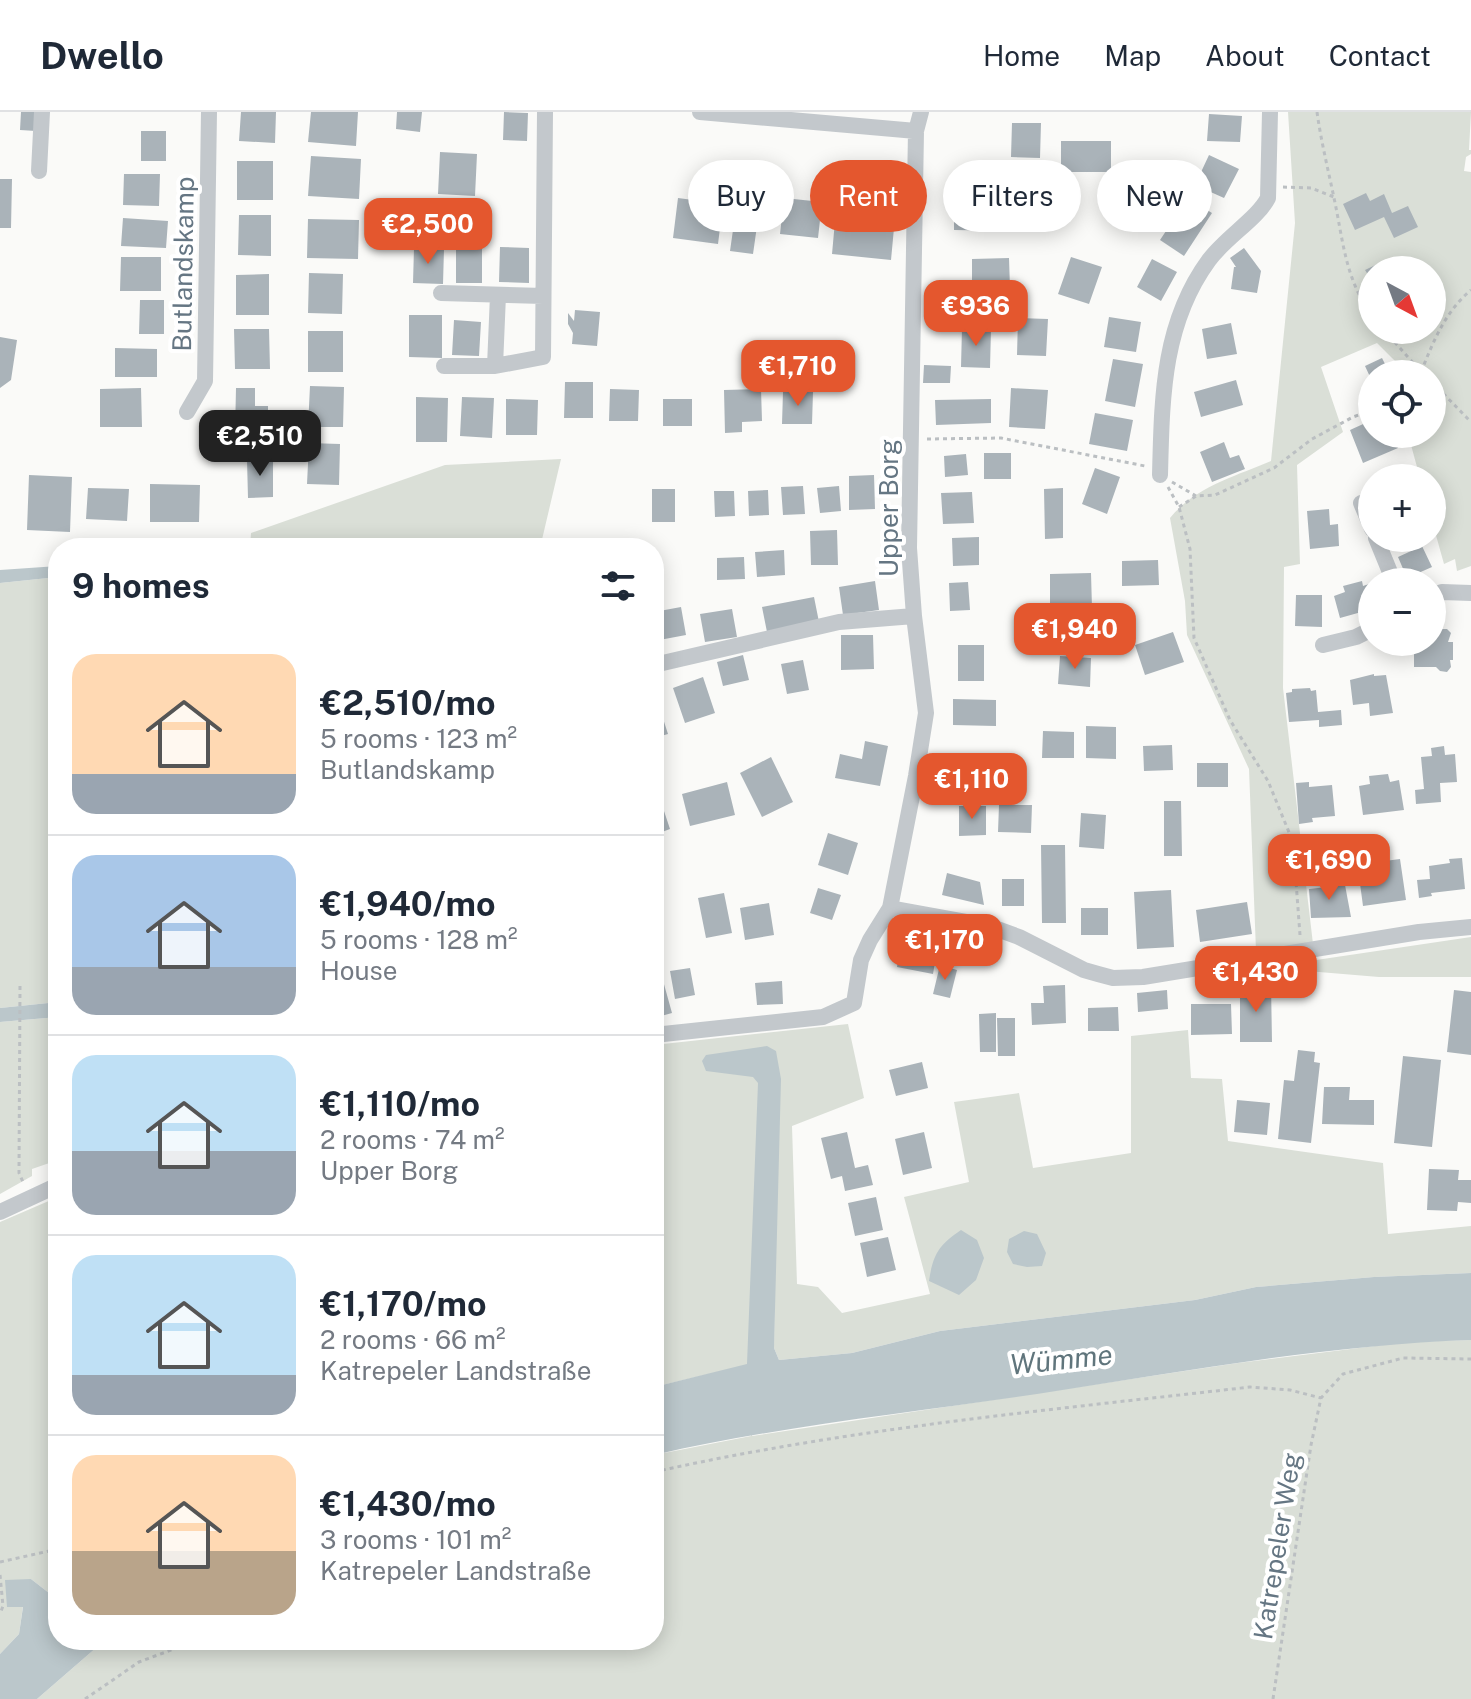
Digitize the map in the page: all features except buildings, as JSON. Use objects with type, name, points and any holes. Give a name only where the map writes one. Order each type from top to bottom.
[{"type":"street","points":[[39,171],[42,112]]},
{"type":"street","name":"Butlandskamp","points":[[187,412],[205,381],[209,112]]},
{"type":"street","points":[[444,366],[495,366],[543,357],[545,112]]},
{"type":"street","points":[[700,112],[916,131]]},
{"type":"street","name":"Upper Borg","points":[[890,908],[926,713],[909,548],[916,131],[921,112]]},
{"type":"street","points":[[1160,475],[1167,357],[1196,279],[1230,235],[1263,208],[1268,198],[1270,112]]},
{"type":"street","points":[[441,293],[543,296]]},
{"type":"street","points":[[495,366],[498,295]]},
{"type":"street","points":[[1446,592],[1471,593]]},
{"type":"street","points":[[664,663],[839,622],[914,616]]},
{"type":"street","points":[[1323,645],[1358,636]]},
{"type":"street","points":[[664,1034],[823,1017],[854,1003],[861,960],[890,908],[989,926],[1019,937],[1084,970],[1113,978],[1143,977],[1419,932],[1471,927]]},
{"type":"street","points":[[0,1212],[48,1189]]},
{"type":"path","points":[[1317,112],[1348,271],[1358,294]]},
{"type":"path","points":[[1269,186],[1311,188],[1334,197]]},
{"type":"path","points":[[1427,360],[1439,329],[1455,304],[1471,290]]},
{"type":"path","points":[[1396,344],[1411,360]]},
{"type":"path","points":[[1446,396],[1471,422]]},
{"type":"path","points":[[1179,507],[1196,496],[1215,495],[1274,468],[1312,439],[1358,415]]},
{"type":"path","points":[[911,439],[1001,438],[1141,464],[1196,496]]},
{"type":"path","points":[[1160,475],[1179,507],[1190,549],[1194,638],[1230,720],[1268,781],[1293,842],[1302,951]]},
{"type":"path","points":[[20,986],[19,1173],[28,1197]]},
{"type":"path","points":[[664,1470],[738,1453],[928,1425],[1250,1387],[1290,1390],[1321,1398],[1343,1374],[1403,1358],[1471,1359]]},
{"type":"path","name":"Katrepeler Weg","points":[[1273,1699],[1311,1445],[1321,1398]]},
{"type":"path","points":[[0,1562],[48,1551]]},
{"type":"path","points":[[0,1575],[3,1606],[0,1614]]},
{"type":"path","points":[[85,1699],[139,1662],[171,1650]]},
{"type":"shaded area","points":[[1288,112],[1471,112],[1471,154],[1466,157],[1464,171],[1471,172],[1471,566],[1457,571],[1455,559],[1444,564],[1441,552],[1446,552],[1446,464],[1416,464],[1412,448],[1446,448],[1446,360],[1394,360],[1378,344],[1446,344],[1446,256],[1358,256],[1358,344],[1375,344],[1321,367],[1343,432],[1297,465],[1300,564],[1284,567],[1283,688],[1313,944],[1256,951],[1249,769],[1187,635],[1185,601],[1170,518],[1204,490],[1271,461],[1295,223]]},
{"type":"shaded area","points":[[561,459],[542,538],[251,538],[251,533],[445,465]]},
{"type":"shaded area","points":[[48,578],[48,1003],[0,1008],[0,583]]},
{"type":"shaded area","points":[[1471,937],[1471,977],[1379,977],[1295,970],[1296,963]]},
{"type":"shaded area","points":[[48,1018],[48,1163],[32,1169],[32,1176],[0,1194],[0,1022]]},
{"type":"shaded area","points":[[848,1024],[864,1098],[792,1126],[797,1284],[818,1287],[842,1313],[930,1294],[904,1197],[969,1182],[954,1102],[1019,1093],[1033,1168],[1131,1153],[1131,1036],[1188,1030],[1191,1078],[1222,1079],[1228,1141],[1383,1163],[1388,1234],[1471,1226],[1471,1273],[1256,1287],[1195,1300],[940,1331],[852,1353],[779,1360],[774,1348],[775,1256],[760,1047],[749,1356],[752,1436],[1238,1363],[1407,1342],[1471,1340],[1471,1699],[37,1699],[94,1650],[664,1650],[664,1453],[751,1436],[747,1365],[664,1385],[664,1044]]},
{"type":"shaded area","points":[[48,1201],[48,1592],[31,1579],[19,1634],[0,1654],[0,1222]]},
{"type":"water","points":[[48,567],[48,578],[0,583],[0,570]]},
{"type":"water","points":[[48,1003],[48,1018],[0,1022],[0,1008]]},
{"type":"water","name":"Wümme","points":[[767,1046],[776,1051],[781,1079],[774,1348],[779,1360],[852,1353],[940,1331],[1195,1300],[1256,1287],[1471,1273],[1471,1340],[1362,1347],[1254,1361],[797,1428],[664,1453],[664,1385],[747,1364],[758,1083],[753,1077],[706,1071],[702,1061],[706,1055]]},
{"type":"water","points":[[961,1230],[977,1240],[984,1258],[976,1280],[959,1295],[929,1281],[938,1251]]},
{"type":"water","points":[[1024,1231],[1037,1234],[1046,1253],[1042,1266],[1013,1264],[1007,1252],[1009,1239]]},
{"type":"water","points":[[31,1579],[48,1592],[48,1650],[94,1650],[37,1699],[0,1699],[0,1654],[19,1634],[23,1607],[7,1607],[5,1580]]}]
